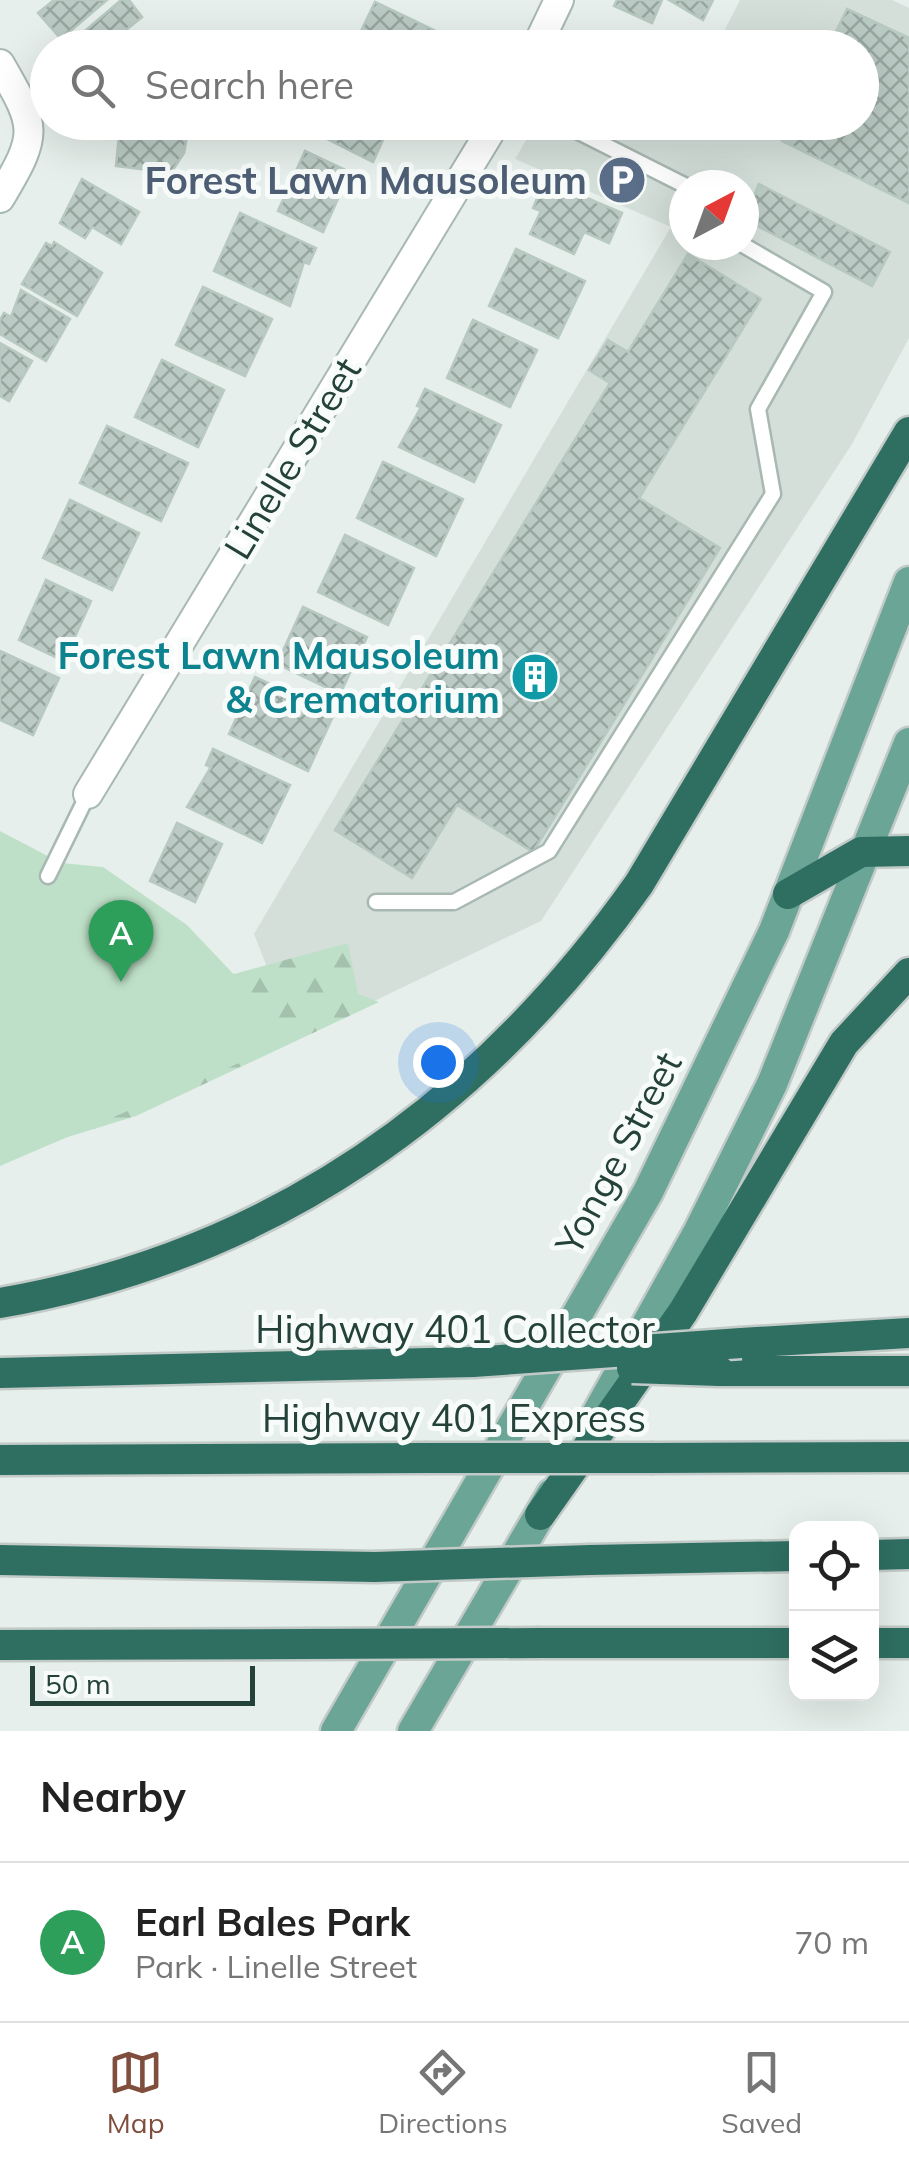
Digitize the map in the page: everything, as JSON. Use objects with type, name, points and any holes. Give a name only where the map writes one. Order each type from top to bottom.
[{"type":"highway","points":[[0,1303],[152,1265],[280,1208],[391,1140],[518,1034],[593,948],[639,884],[909,432]]},
{"type":"highway","points":[[788,894],[830,866],[867,851],[909,851]]},
{"type":"highway","points":[[540,1515],[683,1312],[833,1060],[875,1004],[909,974]]},
{"type":"highway","points":[[473,1362],[909,1332]]},
{"type":"highway","name":"Highway 401 Collector","points":[[0,1372],[473,1362],[718,1371],[909,1371]]},
{"type":"highway","name":"Highway 401 Express","points":[[0,1460],[909,1457]]},
{"type":"highway","points":[[879,1555],[909,1554]]},
{"type":"highway","points":[[0,1560],[375,1567],[789,1556]]},
{"type":"highway","points":[[0,1645],[789,1643]]},
{"type":"highway","points":[[879,1643],[909,1643]]},
{"type":"main road","name":"Yonge Street","points":[[336,1731],[648,1192],[788,894],[909,582]]},
{"type":"main road","points":[[413,1731],[540,1515],[737,1157],[794,1034],[909,742]]},
{"type":"street","points":[[545,30],[560,0]]},
{"type":"street","points":[[0,64],[29,114],[26,156],[0,198]]},
{"type":"street","name":"Linelle Street","points":[[88,794],[485,140]]},
{"type":"lane","points":[[594,140],[669,178]]},
{"type":"lane","points":[[376,902],[454,902],[549,851],[773,494],[758,409],[824,292],[759,254]]},
{"type":"lane","points":[[48,876],[88,794]]},
{"type":"shaded area","points":[[740,0],[892,0],[909,8],[909,338],[852,444],[541,921],[295,1039],[254,934],[669,230],[669,260],[759,260],[759,170],[669,170],[669,226],[515,159],[526,140],[879,140],[879,30],[725,30]]},
{"type":"green space","points":[[0,831],[61,863],[103,867],[187,925],[295,1039],[0,1166]]},
{"type":"green space","points":[[348,943],[358,994],[379,1002],[136,1116],[32,1148],[71,1018]]},
{"type":"building","points":[[54,0],[107,0],[72,30],[53,30],[38,13]]},
{"type":"building","points":[[121,0],[129,0],[142,17],[126,30],[86,30]]},
{"type":"building","points":[[617,0],[662,0],[652,23],[614,6]]},
{"type":"building","points":[[669,0],[713,0],[703,20]]},
{"type":"building","points":[[375,2],[434,30],[362,30]]},
{"type":"building","points":[[847,9],[909,38],[909,203],[782,141],[879,140],[879,30],[837,30]]},
{"type":"building","points":[[119,140],[186,140],[184,153],[171,173],[116,166]]},
{"type":"building","points":[[329,140],[383,140],[373,162]]},
{"type":"building","points":[[305,151],[350,172],[323,232],[278,211]]},
{"type":"building","points":[[82,179],[139,212],[121,244],[92,227],[85,238],[60,223]]},
{"type":"building","points":[[545,180],[622,213],[609,243],[584,232],[574,254],[530,234],[541,211],[533,208]]},
{"type":"building","points":[[759,184],[890,252],[872,286],[759,227]]},
{"type":"building","points":[[240,213],[316,248],[309,264],[304,262],[290,306],[214,271]]},
{"type":"building","points":[[54,242],[102,273],[77,316],[22,284],[46,243],[52,246]]},
{"type":"building","points":[[516,249],[585,281],[558,338],[489,306]]},
{"type":"building","name":"Forest Lawn Mausoleum & Crematorium","points":[[684,260],[698,260],[761,299],[639,498],[720,548],[533,852],[457,805],[412,878],[335,830],[610,383],[589,370],[608,340],[628,352]]},
{"type":"building","points":[[203,287],[272,319],[245,376],[176,345]]},
{"type":"building","points":[[21,290],[70,319],[46,361],[0,334],[0,320],[4,313],[11,317]]},
{"type":"building","points":[[473,320],[537,350],[510,407],[447,378]]},
{"type":"building","points":[[0,343],[32,361],[9,401],[0,396]]},
{"type":"building","points":[[162,360],[224,390],[198,447],[135,417]]},
{"type":"building","points":[[425,389],[501,425],[474,482],[399,447],[421,407],[417,406]]},
{"type":"building","points":[[107,426],[188,463],[161,521],[80,483]]},
{"type":"building","points":[[383,462],[463,499],[436,556],[357,518]]},
{"type":"building","points":[[70,500],[139,533],[112,590],[43,558]]},
{"type":"building","points":[[345,535],[414,568],[388,625],[318,592]]},
{"type":"building","points":[[46,580],[91,601],[64,661],[19,640]]},
{"type":"building","points":[[303,607],[367,637],[340,694],[277,664]]},
{"type":"building","points":[[0,651],[59,678],[33,735],[0,720]]},
{"type":"building","points":[[255,677],[334,714],[308,771],[229,734]]},
{"type":"building","points":[[213,749],[290,785],[262,843],[187,807],[211,767],[206,765]]},
{"type":"building","points":[[177,823],[222,844],[195,902],[150,881]]},
{"type":"place","name":"Forest Lawn Mausoleum","points":[[622,180]]},
{"type":"place","name":"Forest Lawn Mausoleum & Crematorium","points":[[535,677]]},
{"type":"place","name":"Earl Bales Park","points":[[121,982]]}]
